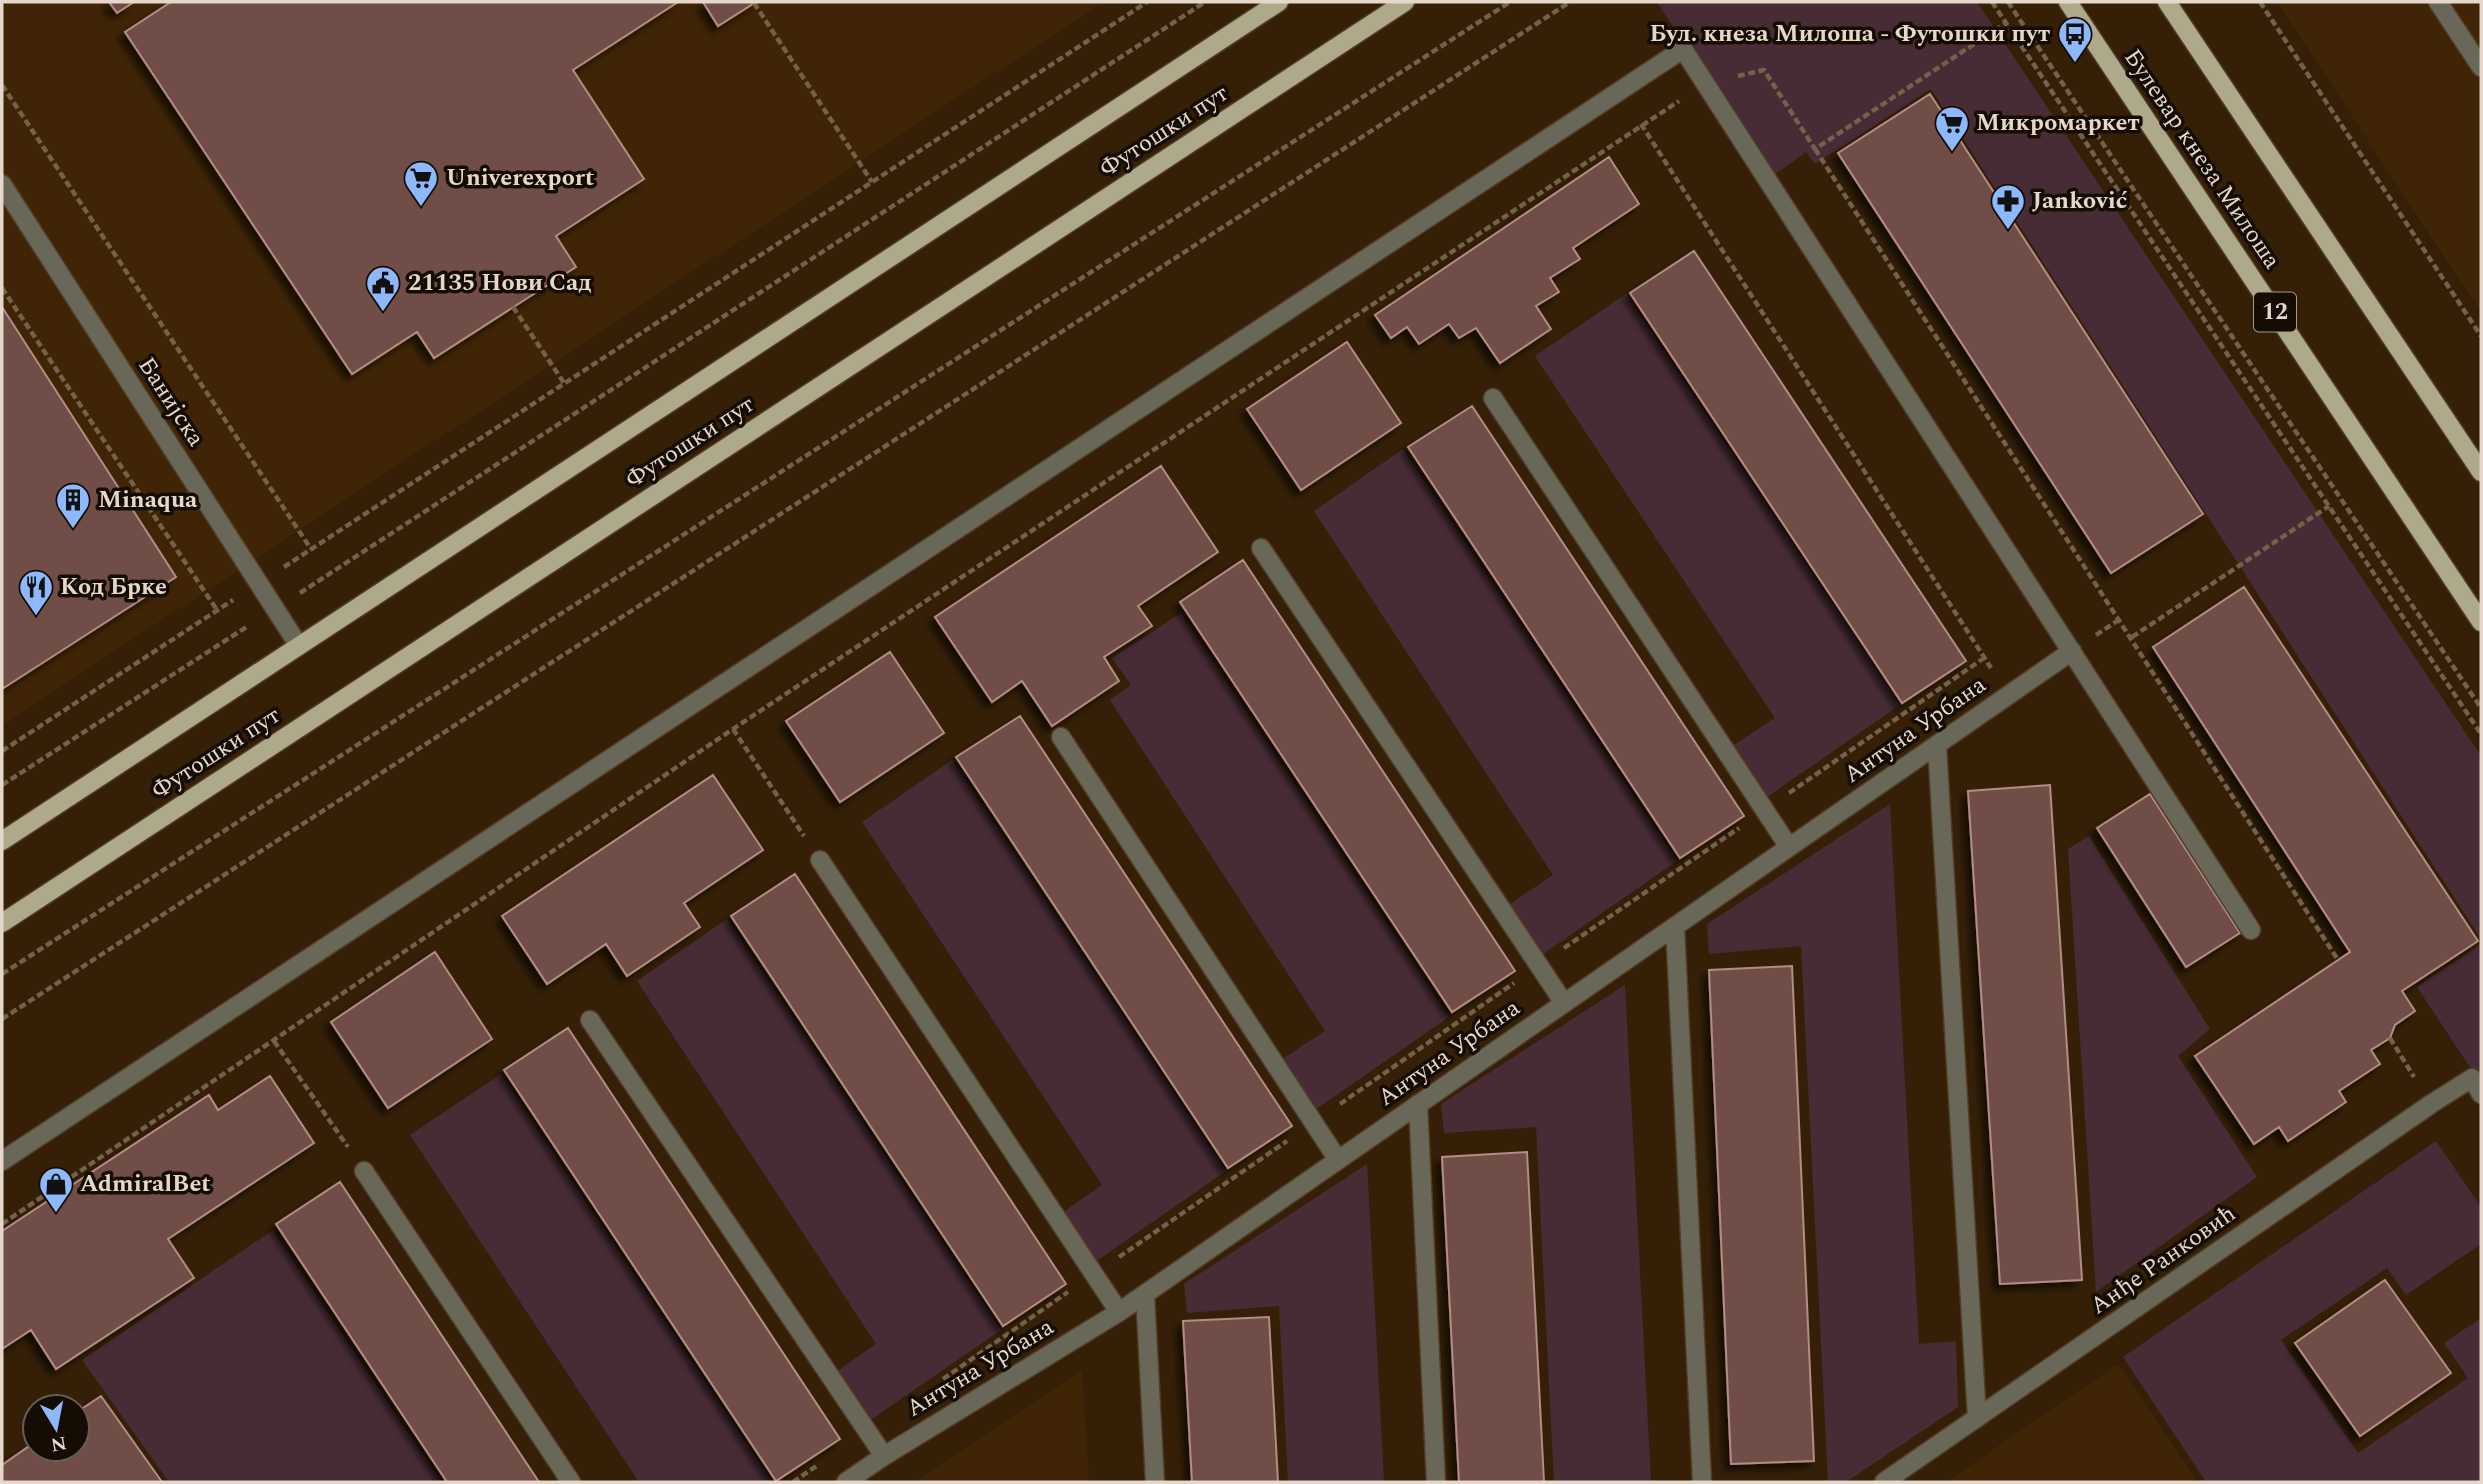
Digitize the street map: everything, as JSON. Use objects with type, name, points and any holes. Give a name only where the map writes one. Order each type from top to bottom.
[{"type":"main road","name":"Футошки пут","points":[[2,841],[1279,2]]},
{"type":"main road","name":"Футошки пут","points":[[2,923],[1405,2]]},
{"type":"main road","name":"Булевар кнеза Милоша","points":[[2068,2],[2481,622]]},
{"type":"main road","points":[[2167,2],[2481,472]]},
{"type":"street","points":[[2438,2],[2481,67]]},
{"type":"street","points":[[2,1161],[1614,91],[1683,48],[2251,930]]},
{"type":"street","name":"Банијска","points":[[2,184],[299,646]]},
{"type":"street","points":[[1493,398],[1789,847]]},
{"type":"street","points":[[1261,548],[1564,1003]]},
{"type":"street","name":"Антуна Урбана","points":[[846,1482],[884,1455],[1119,1312],[2072,651]]},
{"type":"street","points":[[1061,737],[1338,1160]]},
{"type":"street","points":[[1937,745],[1977,1418]]},
{"type":"street","points":[[820,860],[1119,1312]]},
{"type":"street","points":[[1675,926],[1702,1482]]},
{"type":"street","points":[[590,1020],[884,1455]]},
{"type":"street","name":"Анђе Ранковић","points":[[1884,1482],[2431,1104],[2477,1086]]},
{"type":"street","points":[[1418,1104],[1436,1482]]},
{"type":"street","points":[[364,1171],[571,1482]]},
{"type":"street","points":[[1145,1294],[1155,1482]]},
{"type":"path","points":[[2,751],[1147,2]]},
{"type":"path","points":[[2,785],[1205,2]]},
{"type":"path","points":[[2,974],[1510,2]]},
{"type":"path","points":[[2,1019],[1570,2]]},
{"type":"path","points":[[1992,2],[2481,734]]},
{"type":"path","points":[[2008,2],[2481,708]]},
{"type":"path","points":[[2260,2],[2481,336]]},
{"type":"path","points":[[754,3],[872,182]]},
{"type":"path","points":[[1815,149],[2006,23]]},
{"type":"path","points":[[2,1224],[733,730],[1641,124],[1706,84],[1764,70],[2338,960]]},
{"type":"path","points":[[2,85],[311,549]]},
{"type":"path","points":[[1641,124],[2009,695]]},
{"type":"path","points":[[2,288],[217,610]]},
{"type":"path","points":[[513,307],[564,383]]},
{"type":"path","points":[[2132,637],[2329,506]]},
{"type":"path","points":[[935,1384],[1984,658]]},
{"type":"path","points":[[733,730],[820,860]]},
{"type":"path","points":[[2390,1038],[2431,1104]]},
{"type":"path","points":[[274,1041],[364,1171]]},
{"type":"path","points":[[793,1482],[867,1431]]},
{"type":"shaded area","points":[[2,2],[1103,2],[2,725]]},
{"type":"shaded area","points":[[1657,2],[1977,2],[2481,756],[2481,939],[1931,89],[1815,164],[1806,152],[1771,177]]},
{"type":"shaded area","points":[[2277,2],[2481,2],[2481,312]]},
{"type":"shaded area","points":[[1626,294],[1900,705],[1764,799],[1731,747],[1775,718],[1535,356]]},
{"type":"shaded area","points":[[1403,449],[1677,861],[1543,954],[1510,904],[1553,875],[1314,511]]},
{"type":"shaded area","points":[[1181,613],[1449,1017],[1315,1110],[1281,1060],[1325,1031],[1110,700],[1131,685],[1112,658]]},
{"type":"shaded area","points":[[952,760],[1226,1171],[1095,1262],[1062,1213],[1102,1185],[862,822]]},
{"type":"shaded area","points":[[1890,804],[1919,1344],[1956,1341],[1958,1407],[1846,1482],[1828,1482],[1801,946],[1709,954],[1707,924]]},
{"type":"shaded area","points":[[2089,836],[2210,1029],[2178,1056],[2257,1177],[2096,1292],[2068,849]]},
{"type":"shaded area","points":[[727,919],[1001,1330],[869,1421],[836,1372],[876,1344],[637,981]]},
{"type":"shaded area","points":[[2481,944],[2481,1084],[2417,987]]},
{"type":"shaded area","points":[[1625,985],[1651,1482],[1554,1482],[1536,1127],[1444,1133],[1441,1104]]},
{"type":"shaded area","points":[[501,1074],[772,1482],[639,1482],[410,1135]]},
{"type":"shaded area","points":[[2436,1141],[2481,1207],[2481,1244],[2406,1295],[2387,1268],[2281,1340],[2358,1453],[2468,1378],[2444,1343],[2481,1318],[2481,1482],[2206,1482],[2123,1357]]},
{"type":"shaded area","points":[[1367,1164],[1384,1482],[1288,1482],[1279,1306],[1187,1313],[1184,1284]]},
{"type":"shaded area","points":[[273,1230],[441,1482],[169,1482],[82,1360]]},
{"type":"shaded area","points":[[2118,1364],[2197,1482],[1946,1482]]},
{"type":"shaded area","points":[[1082,1371],[1089,1482],[916,1482]]},
{"type":"building","points":[[109,2],[134,2],[117,13]]},
{"type":"building","name":"Univerexport","points":[[171,2],[678,2],[573,70],[644,179],[556,236],[576,267],[434,358],[417,332],[352,374],[125,32]]},
{"type":"building","points":[[703,2],[756,2],[718,26]]},
{"type":"building","points":[[1930,94],[2203,514],[2111,573],[1838,153]]},
{"type":"building","points":[[1609,157],[1639,204],[1573,248],[1580,259],[1550,278],[1559,292],[1536,306],[1551,329],[1500,363],[1476,328],[1459,338],[1449,324],[1419,344],[1407,327],[1391,338],[1375,315]]},
{"type":"building","points":[[1694,251],[1966,661],[1902,703],[1630,293]]},
{"type":"building","name":"Minaqua","points":[[2,307],[176,577],[2,689]]},
{"type":"building","points":[[1347,342],[1401,423],[1301,490],[1247,409]]},
{"type":"building","points":[[1472,406],[1744,816],[1680,858],[1408,447]]},
{"type":"building","points":[[1161,466],[1218,552],[1138,606],[1152,626],[1104,657],[1119,681],[1052,726],[1022,681],[992,702],[935,617]]},
{"type":"building","points":[[1243,560],[1515,971],[1452,1012],[1180,602]]},
{"type":"building","points":[[2244,587],[2478,941],[2402,991],[2415,1011],[2395,1025],[2390,1038],[2371,1050],[2380,1064],[2339,1091],[2346,1102],[2288,1141],[2279,1127],[2254,1144],[2195,1056],[2350,952],[2153,647]]},
{"type":"building","points":[[890,652],[944,733],[840,802],[786,721]]},
{"type":"building","points":[[1020,716],[1292,1126],[1228,1168],[956,757]]},
{"type":"building","points":[[713,775],[763,850],[684,903],[700,927],[627,976],[606,944],[547,984],[502,916]]},
{"type":"building","points":[[2050,785],[2082,1280],[2000,1284],[1968,791]]},
{"type":"building","points":[[2150,794],[2240,933],[2186,967],[2097,828]]},
{"type":"building","points":[[795,874],[1066,1284],[1003,1326],[731,916]]},
{"type":"building","points":[[435,952],[492,1039],[388,1108],[331,1022]]},
{"type":"building","points":[[1792,966],[1814,1461],[1731,1464],[1709,970]]},
{"type":"building","points":[[568,1028],[840,1439],[776,1481],[504,1070]]},
{"type":"building","points":[[270,1076],[314,1143],[168,1239],[194,1278],[56,1369],[31,1330],[2,1349],[2,1231],[209,1095],[218,1110]]},
{"type":"building","points":[[1527,1152],[1544,1482],[1459,1482],[1442,1157]]},
{"type":"building","points":[[340,1182],[539,1482],[447,1482],[276,1224]]},
{"type":"building","points":[[2385,1280],[2451,1373],[2360,1436],[2295,1343]]},
{"type":"building","points":[[1269,1317],[1278,1482],[1192,1482],[1183,1321]]},
{"type":"building","points":[[101,1396],[162,1482],[2,1482],[2,1465],[21,1452],[21,1463],[91,1463],[91,1403]]},
{"type":"place","name":"Бул. кнеза Милоша - Футошки пут","points":[[2075,64]]},
{"type":"place","name":"Микромаркет","points":[[1952,153]]},
{"type":"place","name":"Univerexport","points":[[421,208]]},
{"type":"place","name":"Janković","points":[[2008,231]]},
{"type":"place","name":"21135 Нови Сад","points":[[383,313]]},
{"type":"place","name":"Minaqua","points":[[73,530]]},
{"type":"place","name":"Код Брке","points":[[36,617]]},
{"type":"place","name":"AdmiralBet","points":[[56,1214]]}]
